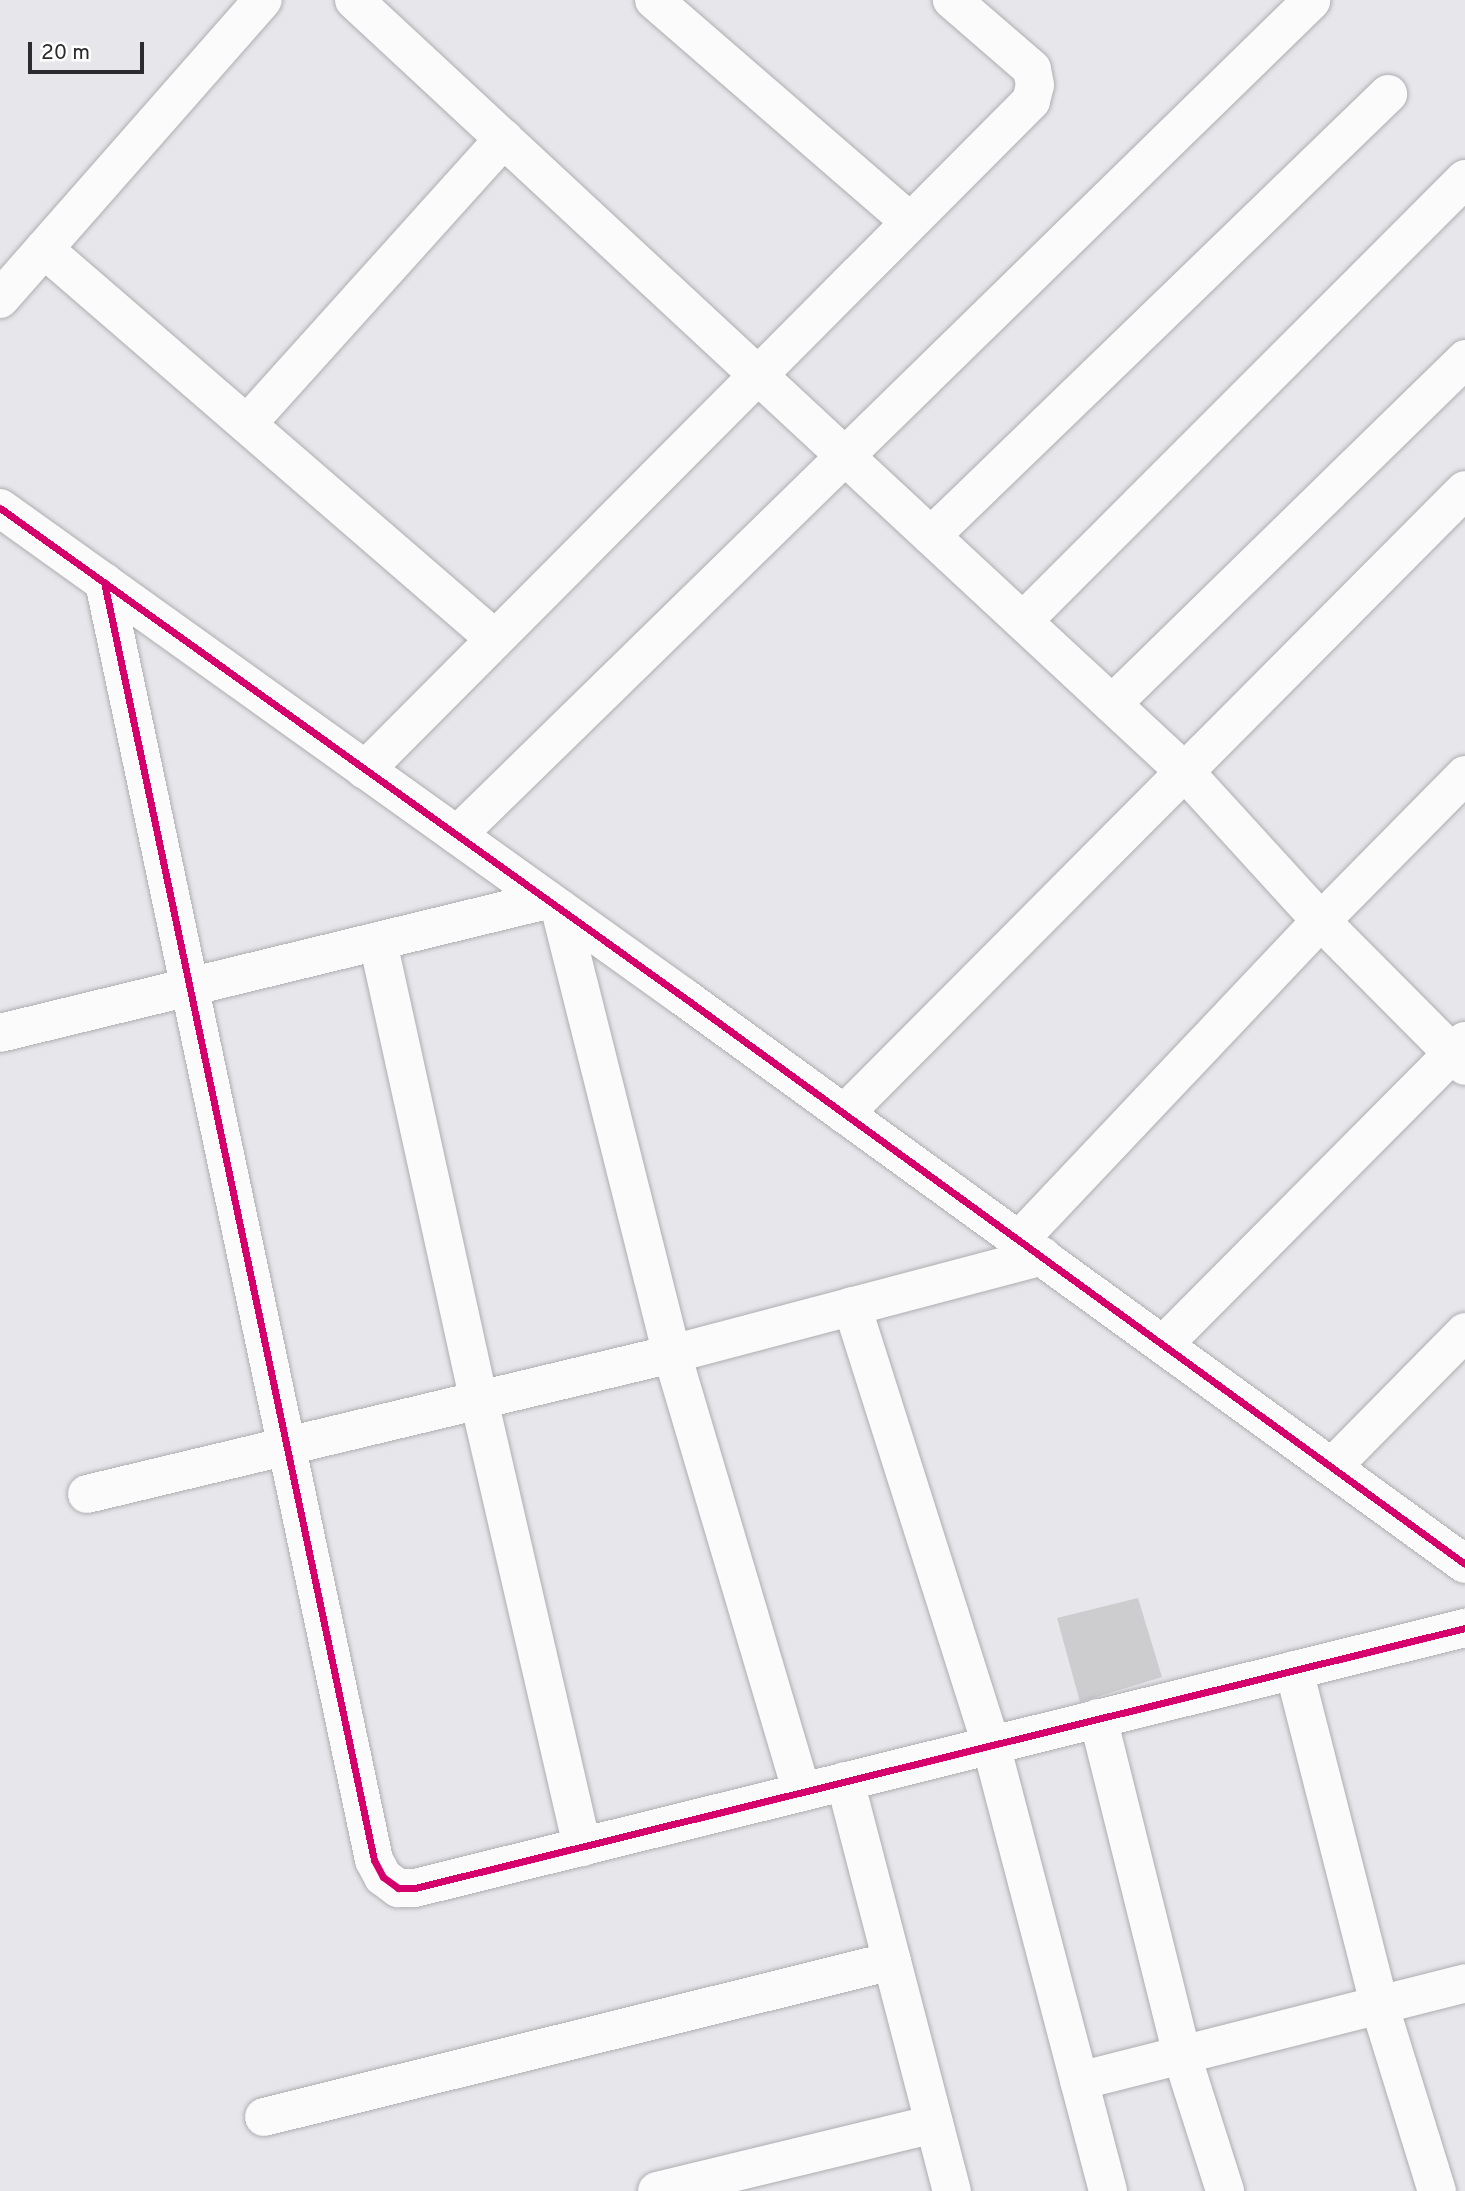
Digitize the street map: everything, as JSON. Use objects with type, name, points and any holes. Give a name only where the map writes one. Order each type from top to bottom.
[{"type":"street","points":[[0,299],[263,0]]},
{"type":"street","points":[[354,0],[1185,772],[1321,921],[1461,1053],[1164,1344]]},
{"type":"street","points":[[654,0],[909,221]]},
{"type":"street","points":[[365,770],[1031,101],[1035,85],[1032,69],[952,0]]},
{"type":"street","points":[[457,835],[1311,1]]},
{"type":"street","points":[[931,536],[1388,94]]},
{"type":"street","points":[[247,424],[504,139]]},
{"type":"street","points":[[1023,621],[1465,179]]},
{"type":"street","points":[[44,249],[495,639]]},
{"type":"street","points":[[1112,704],[1465,359]]},
{"type":"street","points":[[844,1114],[1465,490]]},
{"type":"street","points":[[0,508],[1164,1344],[1465,1564]]},
{"type":"street","points":[[104,582],[192,988],[374,1860],[383,1877],[398,1888],[415,1888],[1465,1628]]},
{"type":"street","points":[[87,1494],[672,1354],[852,1306],[1030,1248],[1321,921],[1465,775]]},
{"type":"street","points":[[0,1033],[378,942],[554,905]]},
{"type":"street","points":[[554,905],[672,1354],[802,1792]]},
{"type":"street","points":[[378,942],[479,1400],[582,1847]]},
{"type":"street","points":[[852,1306],[991,1745],[1108,2191]]},
{"type":"street","points":[[1333,1466],[1465,1332]]},
{"type":"street","points":[[1294,1670],[1380,2004],[1437,2191]]},
{"type":"street","points":[[1098,1718],[1182,2056],[1225,2191]]},
{"type":"street","points":[[845,1781],[952,2191]]},
{"type":"street","points":[[264,2118],[892,1961]]},
{"type":"street","points":[[1079,2081],[1465,1983]]},
{"type":"street","points":[[657,2191],[934,2124]]},
{"type":"building","points":[[1138,1598],[1162,1677],[1080,1702],[1057,1618]]},
{"type":"cycle path","points":[[0,508],[682,996],[1465,1564]]},
{"type":"cycle path","points":[[104,582],[374,1860],[383,1877],[398,1888],[415,1888],[1465,1628]]}]
